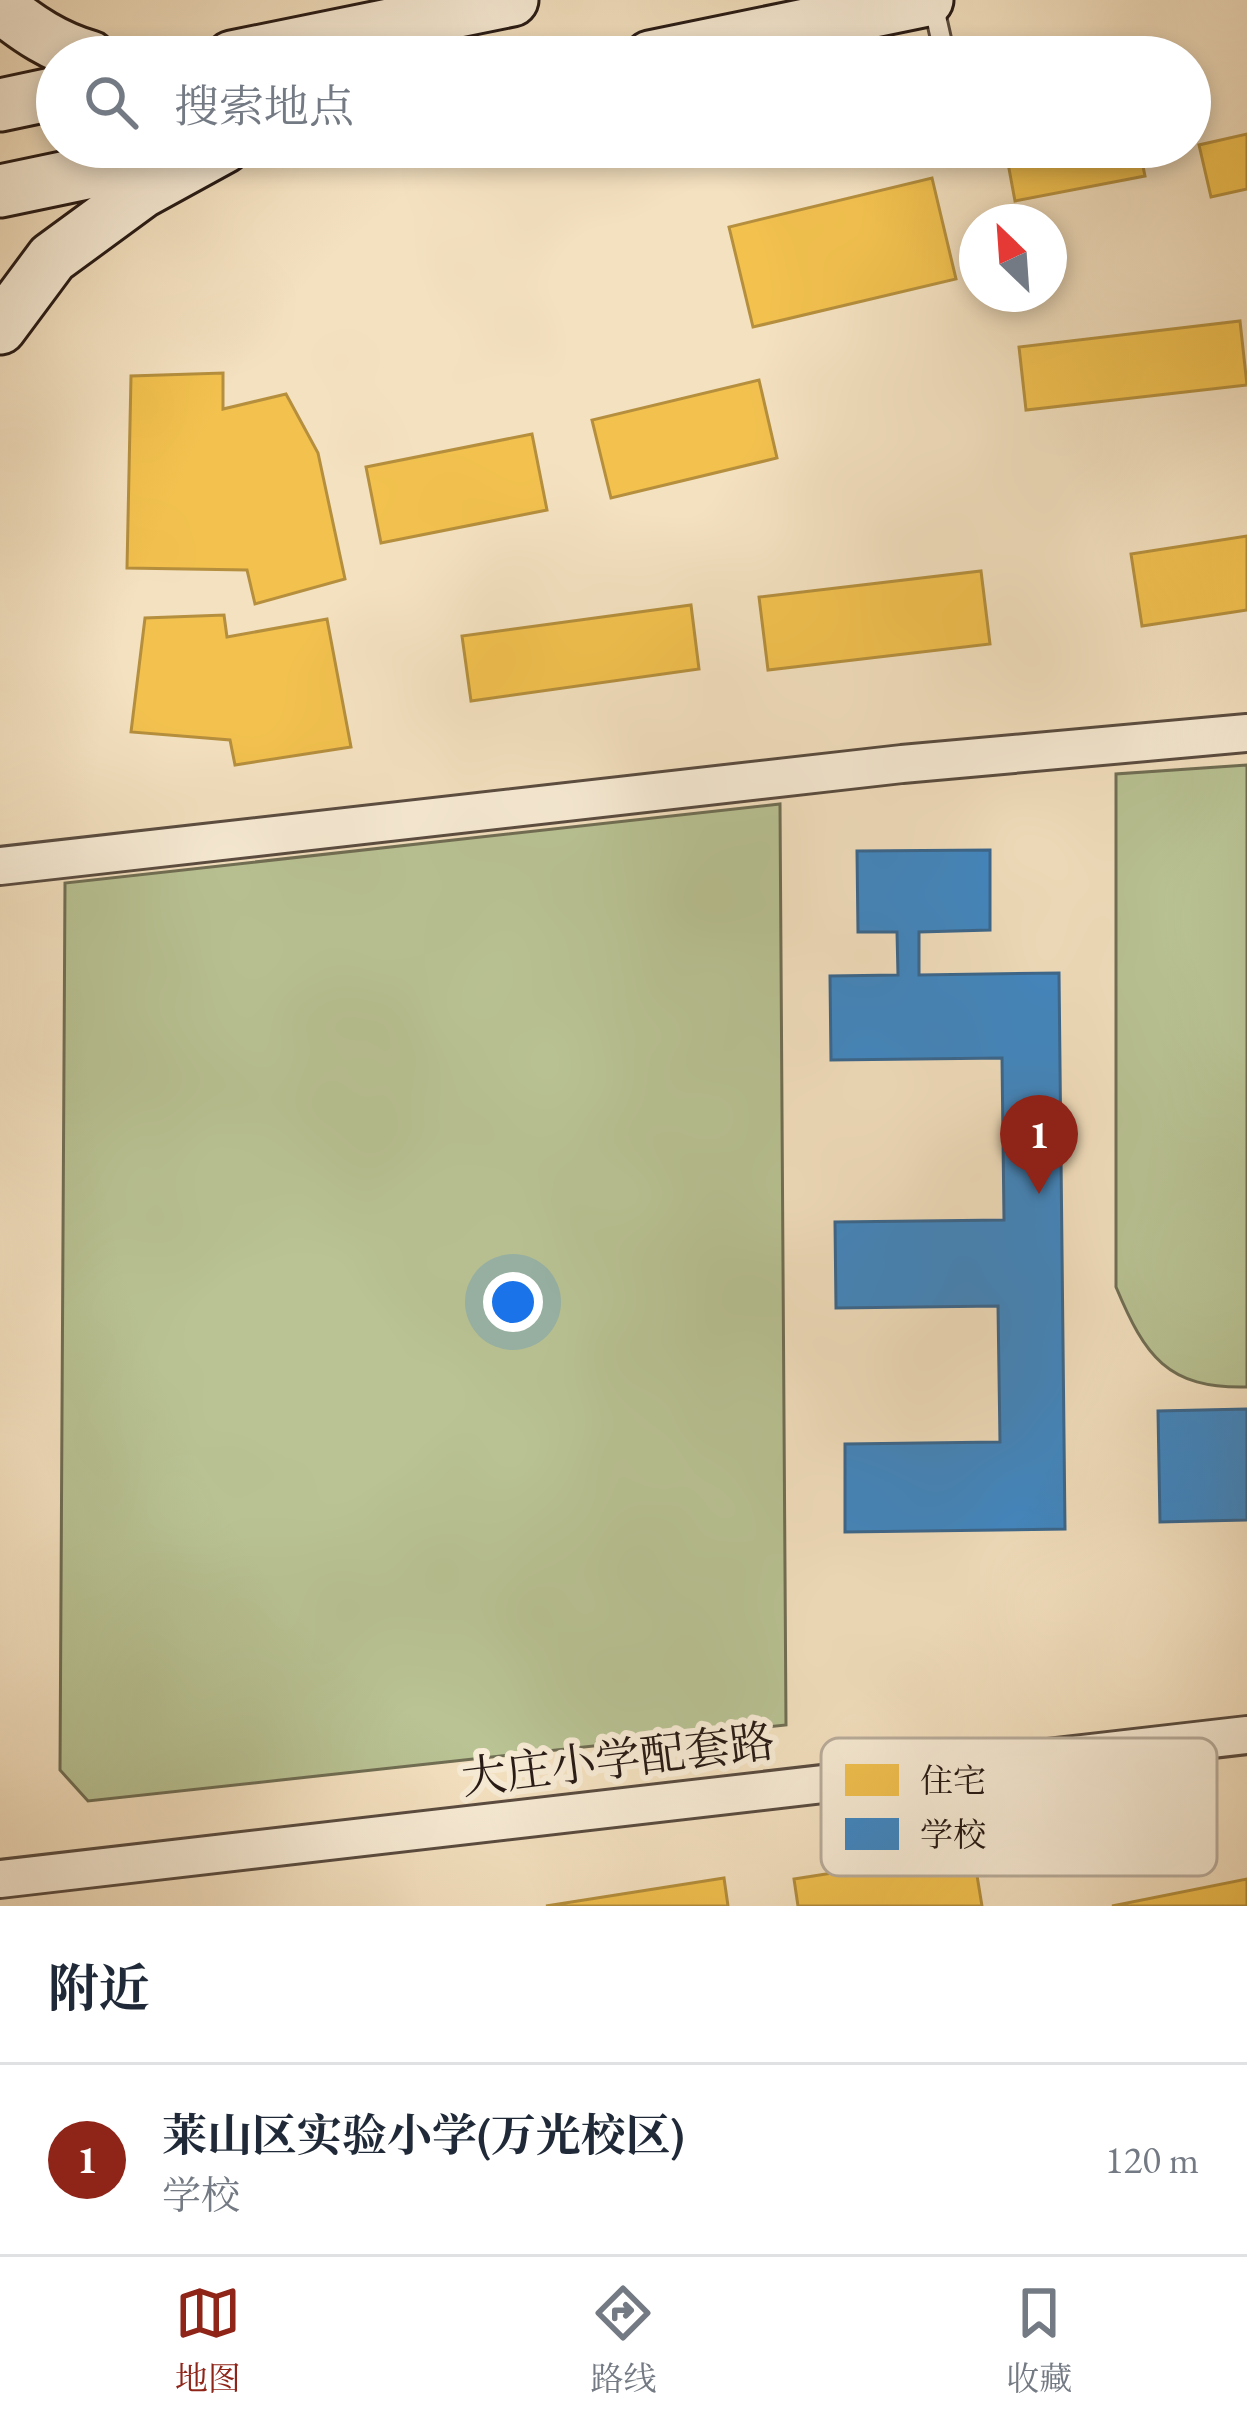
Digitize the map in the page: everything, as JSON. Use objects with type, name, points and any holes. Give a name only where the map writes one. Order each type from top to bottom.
[{"type":"main road","points":[[335,36],[512,0]]},
{"type":"main road","points":[[753,36],[930,0]]},
{"type":"main road","points":[[0,6],[40,36]]},
{"type":"main road","points":[[0,105],[36,97]]},
{"type":"main road","points":[[0,190],[109,168]]},
{"type":"main road","points":[[0,328],[52,258],[142,192],[186,168]]},
{"type":"street","points":[[0,866],[902,764],[1247,733]]},
{"type":"street","name":"大庄小学配套路","points":[[1217,1739],[1247,1736]]},
{"type":"street","name":"大庄小学配套路","points":[[0,1879],[821,1785]]},
{"type":"lane","points":[[930,0],[939,36]]},
{"type":"green space","points":[[1247,765],[1247,1387],[1197,1382],[1162,1364],[1137,1332],[1116,1287],[1116,774]]},
{"type":"green space","points":[[780,804],[786,1725],[88,1801],[60,1770],[65,883]]},
{"type":"building: 住宅","points":[[1247,134],[1247,189],[1211,197],[1204,168],[1211,168],[1211,142]]},
{"type":"building: 住宅","points":[[1009,168],[1143,168],[1145,176],[1015,201]]},
{"type":"building: 住宅","points":[[932,178],[956,279],[753,327],[729,227]]},
{"type":"building: 住宅","points":[[1240,321],[1247,385],[1026,410],[1019,347]]},
{"type":"building: 住宅","points":[[223,373],[223,409],[286,394],[318,453],[345,579],[255,604],[247,570],[127,568],[131,376]]},
{"type":"building: 住宅","points":[[759,380],[777,458],[611,498],[592,420]]},
{"type":"building: 住宅","points":[[532,434],[547,510],[381,543],[366,467]]},
{"type":"building: 住宅","points":[[1247,536],[1247,610],[1142,626],[1131,554]]},
{"type":"building: 住宅","points":[[981,571],[990,644],[768,670],[759,597]]},
{"type":"building: 住宅","points":[[691,605],[699,669],[471,701],[462,636]]},
{"type":"building: 住宅","points":[[224,615],[227,637],[327,619],[351,747],[235,765],[230,740],[131,732],[145,618]]},
{"type":"building: 住宅","points":[[821,1875],[977,1876],[982,1906],[798,1906],[794,1879]]},
{"type":"building: 住宅","points":[[724,1878],[728,1906],[546,1906]]},
{"type":"building: 住宅","points":[[1247,1879],[1247,1906],[1112,1906]]},
{"type":"building: 学校","points":[[990,850],[990,930],[919,932],[919,975],[1059,973],[1065,1529],[845,1532],[845,1444],[1000,1442],[998,1306],[836,1308],[835,1222],[1004,1220],[1002,1058],[831,1060],[830,976],[898,975],[897,932],[858,932],[857,851]]},
{"type":"building: 学校","points":[[1247,1409],[1247,1520],[1160,1522],[1158,1411]]},
{"type":"place","name":"莱山区实验小学(万光校区)","points":[[1039,1194]]}]
